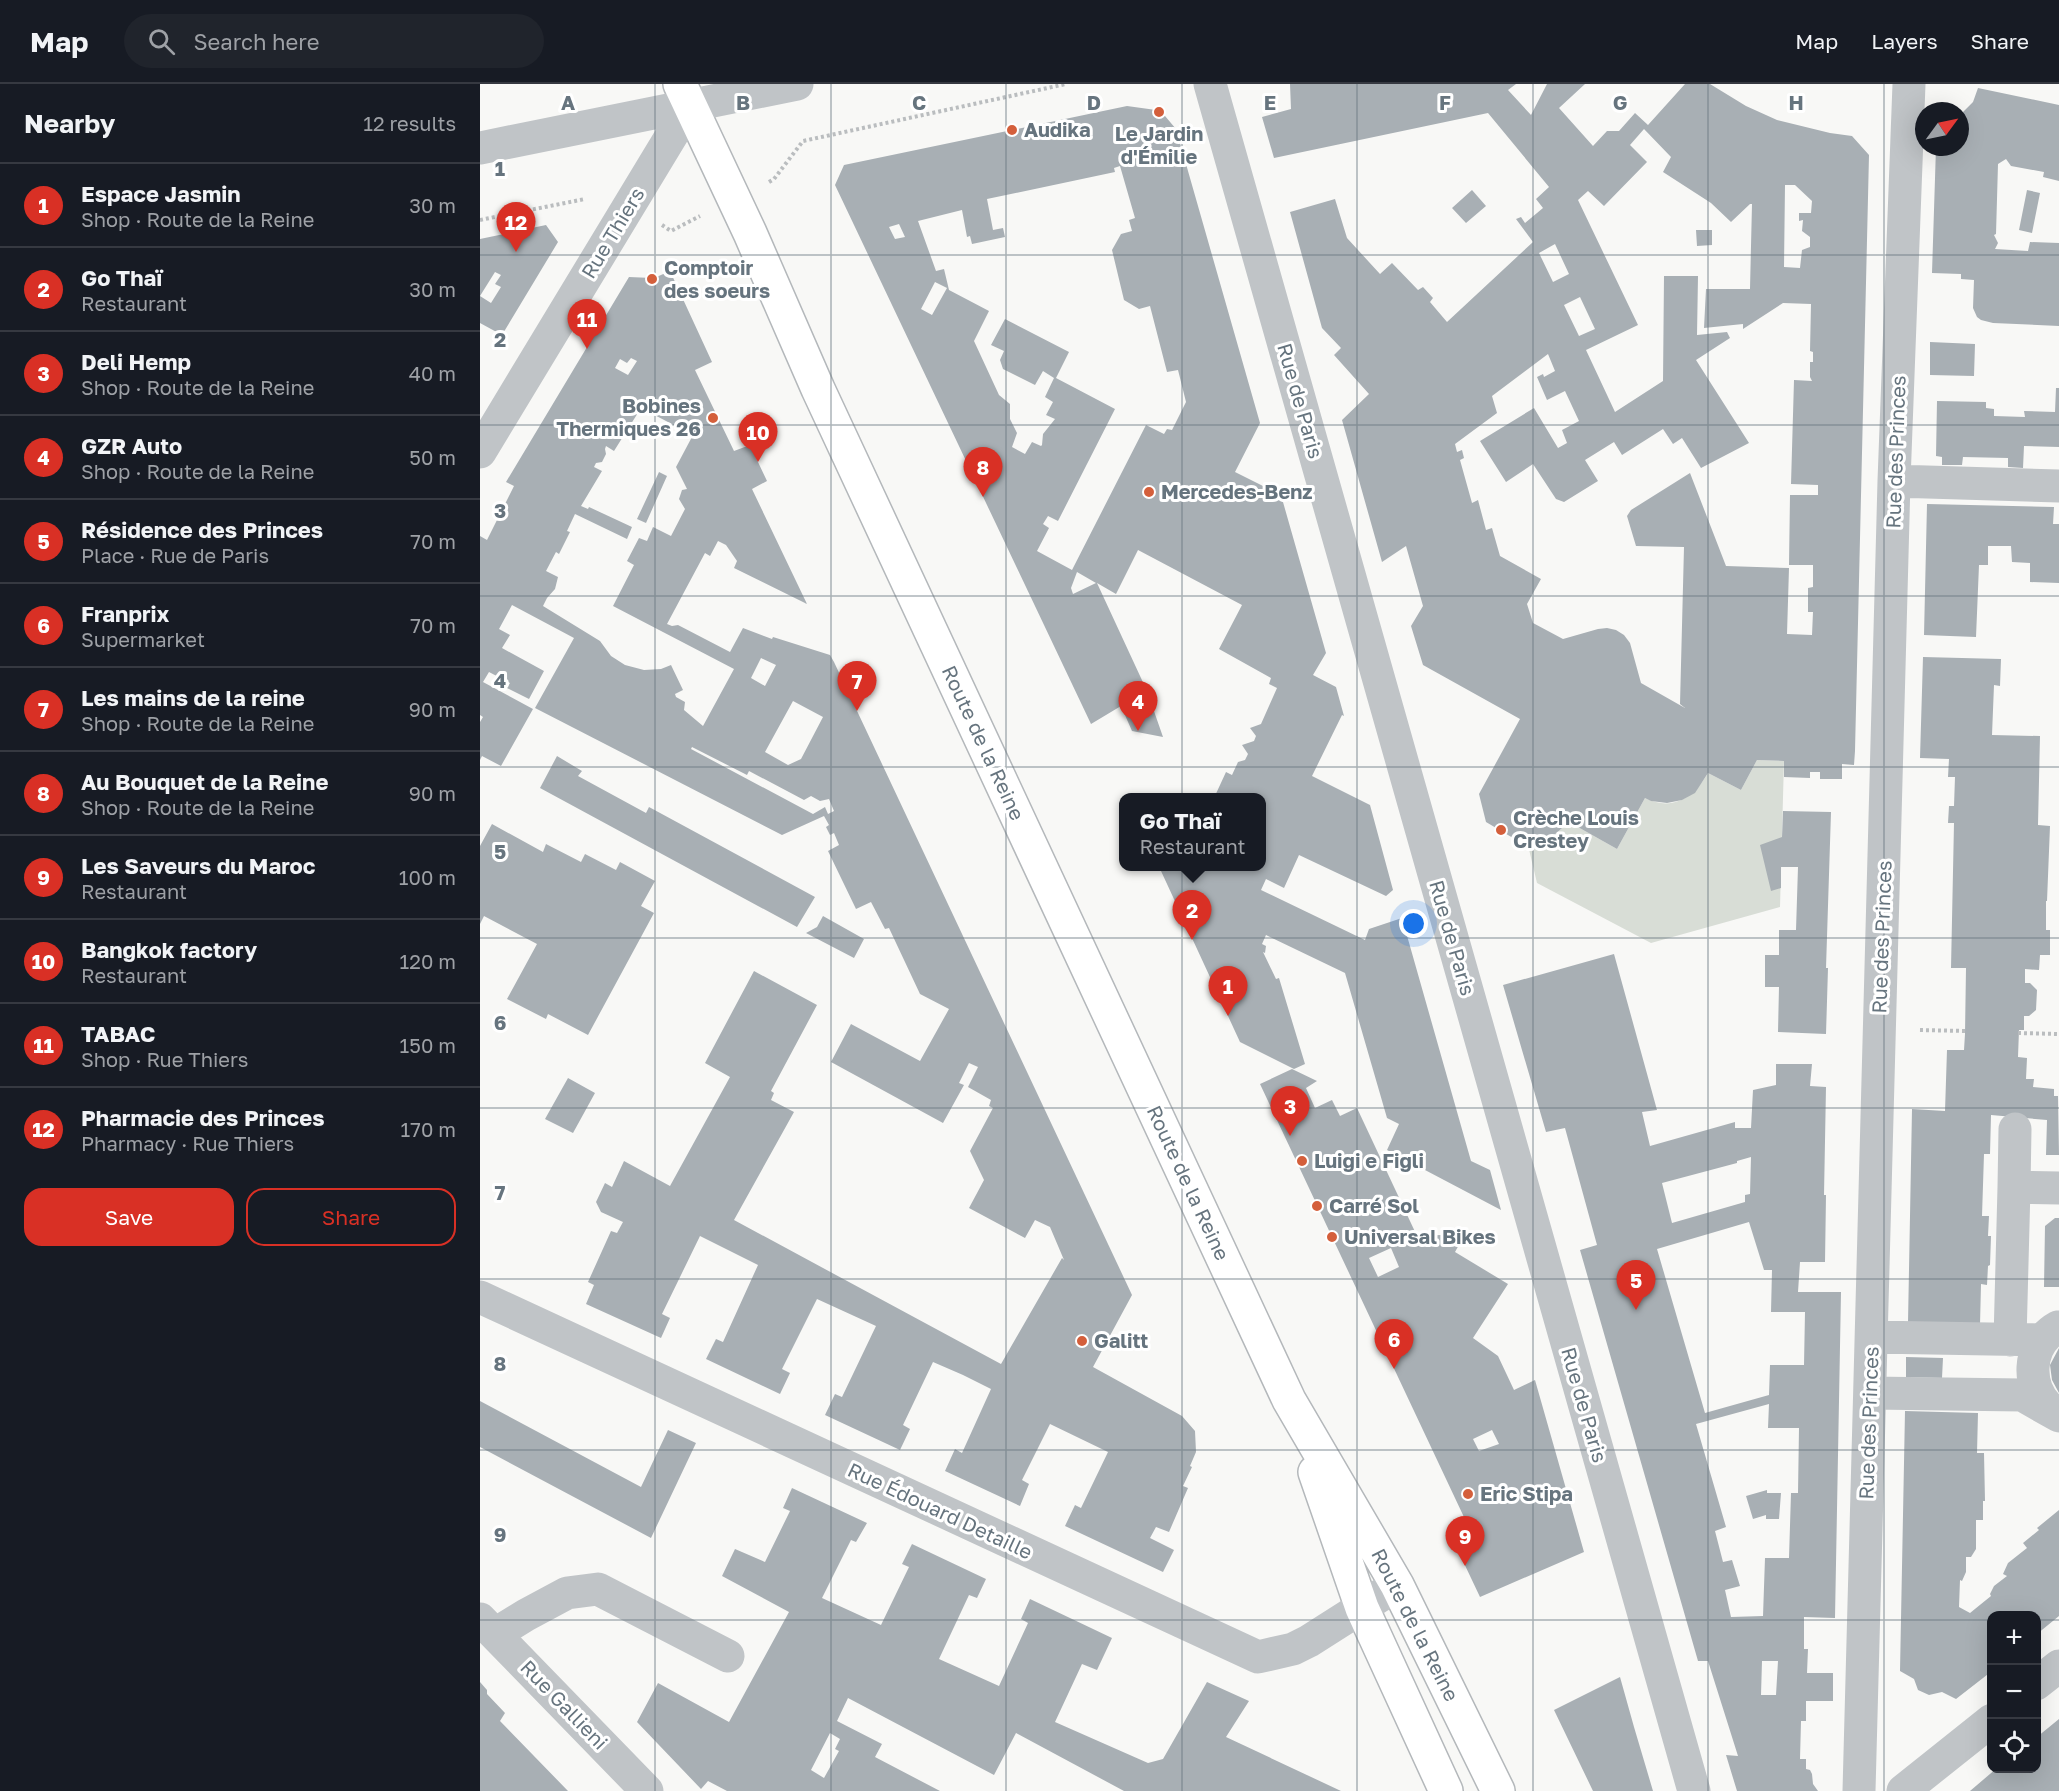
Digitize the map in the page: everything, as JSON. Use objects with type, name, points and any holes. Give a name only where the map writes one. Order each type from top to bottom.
[{"type":"main road","name":"Route de la Reine","points":[[685,95],[750,233],[818,389],[1289,1400],[1398,1586],[1498,1791]]},
{"type":"main road","name":"Route de la Reine","points":[[1289,1400],[1362,1608],[1446,1791]]},
{"type":"street","points":[[480,148],[685,95],[797,84]]},
{"type":"street","name":"Rue de Paris","points":[[1210,84],[1694,1791]]},
{"type":"street","name":"Rue des Princes","points":[[1859,1791],[1894,481],[1909,84]]},
{"type":"street","name":"Rue Thiers","points":[[480,452],[685,95]]},
{"type":"street","points":[[1894,481],[2059,486]]},
{"type":"street","points":[[2010,1340],[2015,1129]]},
{"type":"street","points":[[2014,1188],[2059,1188]]},
{"type":"street","name":"Rue Édouard Detaille","points":[[480,1297],[1258,1657],[1293,1649],[1398,1586]]},
{"type":"street","points":[[1872,1337],[2010,1340],[2051,1333]]},
{"type":"street","points":[[2051,1333],[2035,1352],[2032,1366],[2033,1381],[2037,1394],[2058,1416]]},
{"type":"street","points":[[1870,1393],[2022,1395],[2058,1416]]},
{"type":"street","points":[[487,1627],[526,1614],[567,1593],[597,1589],[728,1656]]},
{"type":"street","name":"Rue Gallieni","points":[[487,1627],[648,1791]]},
{"type":"street","points":[[2041,1681],[2059,1666]]},
{"type":"street","points":[[1903,1791],[1987,1724]]},
{"type":"path","points":[[774,179],[803,141],[1066,84]]},
{"type":"path","points":[[480,220],[595,197]]},
{"type":"path","points":[[657,222],[671,231],[702,215]]},
{"type":"path","points":[[2018,1033],[2059,1034]]},
{"type":"shaded area","points":[[1757,760],[1784,761],[1780,907],[1651,943],[1537,883],[1527,841],[1541,841],[1553,836],[1569,822],[1617,849],[1645,798],[1665,803],[1682,800],[1696,789],[1708,773],[1741,790]]},
{"type":"building","points":[[1290,84],[1516,84],[1508,90],[1531,115],[1547,84],[1585,84],[1559,108],[1593,146],[1607,131],[1619,131],[1635,113],[1648,125],[1685,84],[1710,84],[1746,106],[1777,120],[1852,136],[1869,155],[1855,751],[1854,765],[1842,764],[1842,779],[1820,779],[1820,772],[1810,772],[1810,778],[1784,777],[1784,761],[1757,760],[1741,790],[1708,773],[1695,793],[1682,800],[1667,803],[1645,798],[1617,849],[1569,822],[1553,836],[1541,841],[1527,841],[1513,838],[1486,822],[1479,794],[1520,719],[1423,665],[1411,626],[1423,606],[1406,546],[1382,562],[1342,420],[1369,394],[1334,355],[1341,348],[1322,328],[1290,212],[1335,199],[1347,238],[1380,274],[1392,263],[1418,290],[1423,287],[1433,298],[1430,302],[1447,322],[1533,242],[1516,219],[1521,217],[1525,223],[1543,208],[1536,199],[1549,187],[1488,113],[1274,158],[1262,117],[1291,109]],"holes":[[[1644,129],[1671,157],[1663,172],[1711,203],[1731,222],[1752,204],[1750,289],[1706,289],[1704,328],[1743,324],[1743,329],[1783,303],[1811,304],[1810,351],[1813,352],[1813,362],[1810,362],[1810,377],[1812,381],[1794,380],[1791,484],[1818,485],[1818,495],[1790,495],[1789,565],[1813,565],[1813,587],[1808,588],[1808,612],[1813,612],[1812,635],[1787,634],[1789,568],[1726,566],[1690,473],[1631,510],[1627,516],[1636,546],[1684,547],[1680,704],[1685,708],[1641,683],[1630,643],[1616,630],[1598,629],[1563,639],[1533,623],[1527,604],[1541,579],[1500,556],[1492,528],[1486,530],[1478,500],[1472,503],[1460,460],[1464,458],[1462,450],[1457,452],[1455,444],[1497,413],[1492,396],[1548,354],[1555,371],[1544,377],[1543,374],[1537,377],[1547,400],[1565,391],[1579,421],[1562,430],[1567,443],[1558,448],[1534,408],[1480,441],[1506,482],[1533,464],[1556,499],[1564,502],[1598,481],[1585,460],[1614,442],[1622,455],[1663,429],[1673,444],[1682,438],[1701,468],[1749,443],[1696,360],[1730,338],[1727,332],[1697,335],[1698,276],[1664,276],[1663,381],[1615,412],[1586,350],[1638,325],[1578,200],[1588,191],[1604,206],[1647,162],[1630,145]],[[1785,185],[1795,185],[1812,201],[1811,213],[1799,213],[1799,221],[1803,220],[1802,231],[1810,237],[1810,247],[1802,250],[1800,268],[1784,267]],[[1555,244],[1569,274],[1553,282],[1539,253]],[[1580,297],[1595,329],[1579,336],[1564,305]]]},
{"type":"building","points":[[1978,88],[2059,105],[2059,181],[2043,177],[2044,172],[2011,166],[2006,159],[1998,164],[1996,234],[1994,235],[1998,243],[1995,249],[2028,251],[2030,242],[2059,243],[2059,326],[1993,323],[1981,320],[1973,308],[1974,280],[1961,279],[1961,274],[1932,273],[1936,156],[1969,156],[1969,106]]},
{"type":"building","points":[[1127,106],[1156,110],[1165,116],[1176,129],[1260,423],[1235,472],[1281,495],[1326,653],[1313,675],[1336,687],[1344,716],[1342,715],[1312,776],[1370,805],[1393,890],[1386,896],[1299,855],[1284,888],[1266,879],[1261,890],[1365,940],[1369,929],[1402,918],[1471,1161],[1490,1170],[1501,1210],[1387,1150],[1399,1124],[1387,1118],[1345,973],[1266,935],[1262,944],[1266,946],[1265,953],[1263,952],[1276,979],[1279,978],[1305,1064],[1294,1069],[1240,1042],[1161,871],[1266,871],[1266,793],[1216,793],[1226,772],[1232,775],[1238,762],[1245,760],[1248,754],[1242,745],[1254,741],[1256,736],[1250,728],[1261,724],[1277,688],[1269,684],[1271,678],[1219,649],[1242,605],[1138,550],[1116,594],[1097,583],[1147,691],[1163,737],[1132,731],[1121,706],[1091,724],[835,185],[844,165]],"holes":[[[1120,166],[1135,218],[1129,220],[1132,231],[1121,234],[1112,250],[1124,300],[1139,309],[1150,306],[1167,372],[1178,370],[1186,402],[1172,430],[1167,429],[1164,434],[1146,425],[1072,570],[1037,551],[1049,528],[1043,524],[1048,516],[1058,521],[1115,409],[1056,378],[1069,352],[1005,319],[991,345],[1004,351],[1000,360],[1003,369],[1035,385],[1043,371],[1054,378],[1045,397],[1053,402],[1046,415],[1055,419],[1043,434],[1042,445],[1032,442],[1025,454],[1012,447],[1017,433],[1010,419],[1010,404],[999,395],[974,341],[989,311],[949,290],[944,269],[936,271],[918,221],[962,210],[967,237],[970,236],[972,244],[1005,237],[1003,228],[993,230],[987,199],[1115,172],[1114,168]],[[899,224],[905,237],[895,239],[889,227]],[[935,282],[947,288],[932,315],[921,309]],[[1077,572],[1096,583],[1073,594],[1071,588]]]},
{"type":"building","points":[[1472,190],[1486,206],[1466,223],[1452,208]]},
{"type":"building","points":[[2027,190],[2040,193],[2032,233],[2019,230]]},
{"type":"building","points":[[546,225],[558,242],[502,335],[480,323],[480,239]],"holes":[[[495,272],[501,275],[495,284],[501,287],[491,303],[480,296]]]},
{"type":"building","points":[[1696,230],[1712,230],[1712,245],[1697,246]]},
{"type":"building","points":[[670,271],[712,362],[695,370],[734,451],[750,445],[767,481],[752,489],[807,604],[734,568],[737,561],[726,545],[718,541],[710,556],[705,553],[667,624],[678,625],[730,652],[743,628],[772,639],[773,637],[830,655],[834,662],[1132,1295],[1093,1367],[1182,1416],[1195,1431],[1196,1452],[1183,1486],[1188,1488],[1169,1532],[1156,1527],[1150,1538],[1174,1550],[1163,1572],[1065,1526],[1075,1505],[1081,1508],[1108,1452],[1050,1424],[1022,1480],[1029,1484],[1020,1506],[945,1471],[955,1449],[962,1453],[991,1389],[963,1375],[933,1362],[903,1425],[910,1429],[900,1450],[825,1415],[835,1394],[842,1397],[876,1326],[817,1299],[782,1369],[790,1373],[780,1394],[706,1359],[716,1339],[723,1342],[758,1265],[700,1236],[662,1314],[670,1318],[661,1338],[586,1304],[594,1285],[588,1282],[611,1231],[617,1233],[623,1222],[601,1212],[596,1202],[605,1183],[612,1187],[624,1161],[670,1186],[730,1077],[705,1063],[754,971],[817,1005],[771,1091],[774,1093],[771,1100],[794,1112],[734,1220],[1001,1364],[1062,1258],[1064,1260],[1050,1227],[1035,1220],[1025,1238],[969,1208],[984,1180],[970,1151],[993,1108],[989,1106],[991,1100],[968,1087],[978,1067],[969,1063],[959,1083],[964,1085],[943,1123],[831,1062],[851,1024],[920,1061],[949,1009],[920,994],[889,928],[885,929],[871,902],[856,909],[828,851],[839,845],[834,833],[830,835],[826,827],[829,825],[824,816],[782,835],[535,708],[574,638],[512,605],[499,629],[510,635],[502,648],[544,671],[529,699],[507,688],[510,683],[489,672],[483,682],[533,709],[501,766],[482,756],[480,760],[480,722],[483,717],[480,715],[480,536],[487,540],[514,486],[506,482],[629,277],[652,279]],"holes":[[[631,358],[637,361],[628,375],[615,368],[620,359],[627,363]],[[641,408],[693,435],[676,467],[687,489],[682,490],[679,499],[685,509],[671,536],[653,527],[647,541],[639,538],[627,561],[634,565],[613,606],[734,669],[703,726],[684,710],[685,702],[676,697],[675,694],[683,690],[671,665],[661,669],[644,670],[625,665],[611,656],[600,641],[543,606],[555,589],[558,577],[546,571],[556,552],[559,554],[570,532],[567,531],[575,514],[627,539],[632,527],[589,507],[588,509],[581,506],[602,471],[594,467],[596,463],[602,462],[606,454],[606,446],[614,451]],[[761,658],[776,665],[765,686],[751,678]],[[793,701],[823,717],[801,759],[788,765],[765,752]],[[692,747],[747,775],[749,771],[804,800],[811,796],[820,801],[829,799],[834,811],[828,814],[825,807],[813,814],[691,749]]]},
{"type":"building","points":[[1930,342],[1975,344],[1974,376],[1930,375]]},
{"type":"building","points":[[2056,388],[2059,388],[2059,447],[2024,446],[2023,468],[2008,467],[2008,458],[1963,457],[1962,465],[1942,465],[1942,457],[1936,456],[1937,401],[1986,402],[1986,408],[1994,409],[1994,416],[2025,417],[2024,411],[2055,412]]},
{"type":"building","points":[[659,472],[667,476],[646,523],[637,519]]},
{"type":"building","points":[[1927,504],[2054,507],[2053,524],[2059,524],[2059,583],[2030,582],[2030,563],[2012,562],[2011,546],[1988,546],[1988,565],[1979,565],[1976,637],[1924,635]]},
{"type":"building","points":[[1923,657],[2001,659],[2000,686],[1994,685],[1992,735],[2040,736],[2038,825],[2050,826],[2046,930],[2050,930],[2050,955],[2040,955],[2039,970],[2025,969],[2025,983],[2030,983],[2037,990],[2036,1010],[2029,1016],[2024,1016],[2024,1030],[2019,1030],[2018,1057],[2027,1058],[2026,1079],[2034,1079],[2033,1087],[2054,1089],[2054,1096],[2058,1096],[2059,1155],[2046,1155],[2047,1120],[1991,1115],[1990,1154],[1984,1154],[1982,1216],[1989,1216],[1990,1265],[1988,1266],[1987,1285],[1981,1284],[1980,1325],[1908,1323],[1912,1109],[1945,1111],[1947,1050],[1964,1050],[1965,1034],[1966,968],[1951,968],[1954,823],[1948,823],[1949,806],[1954,806],[1955,777],[1948,777],[1949,759],[1920,758]]},
{"type":"building","points":[[557,756],[582,771],[578,776],[646,813],[649,807],[815,897],[797,927],[540,788]]},
{"type":"building","points":[[1783,811],[1831,812],[1826,1034],[1778,1032],[1779,987],[1765,987],[1765,955],[1779,955],[1779,930],[1796,930],[1798,867],[1781,867],[1781,888],[1771,891],[1760,845],[1782,837]]},
{"type":"building","points":[[492,824],[543,852],[546,844],[581,862],[585,854],[616,870],[620,862],[655,881],[641,906],[654,913],[588,1035],[548,1014],[546,1019],[507,999],[537,944],[484,916],[480,924],[480,846]]},
{"type":"building","points":[[823,916],[864,939],[854,958],[806,933],[817,927]]},
{"type":"building","points":[[1614,954],[1657,1110],[1642,1112],[1650,1146],[1735,1122],[1735,1128],[1751,1128],[1753,1090],[1776,1085],[1776,1064],[1812,1064],[1810,1086],[1826,1087],[1825,1262],[1800,1262],[1798,1292],[1841,1292],[1835,1618],[1804,1617],[1804,1649],[1808,1649],[1807,1673],[1833,1673],[1833,1701],[1806,1701],[1806,1721],[1801,1721],[1800,1759],[1806,1759],[1806,1769],[1810,1770],[1813,1784],[1818,1791],[1737,1791],[1726,1755],[1738,1756],[1708,1661],[1698,1661],[1580,1250],[1597,1245],[1565,1128],[1546,1132],[1503,985]],"holes":[[[1751,1157],[1750,1194],[1745,1195],[1745,1202],[1672,1223],[1662,1183],[1737,1163],[1737,1161]],[[1749,1222],[1764,1270],[1772,1270],[1771,1312],[1805,1312],[1804,1365],[1770,1365],[1769,1395],[1705,1413],[1657,1249]],[[1769,1404],[1768,1428],[1799,1428],[1798,1493],[1791,1493],[1789,1558],[1765,1558],[1763,1616],[1731,1617],[1725,1590],[1740,1586],[1732,1560],[1723,1562],[1715,1531],[1726,1527],[1696,1424]],[[1762,1661],[1778,1661],[1776,1695],[1761,1695]]]},
{"type":"building","points":[[1292,1069],[1317,1081],[1306,1088],[1315,1108],[1332,1100],[1340,1116],[1357,1108],[1417,1236],[1465,1234],[1455,1252],[1508,1284],[1473,1338],[1498,1356],[1514,1390],[1535,1380],[1584,1552],[1480,1597],[1453,1540],[1471,1532],[1260,1084]],"holes":[[[1391,1248],[1399,1267],[1378,1277],[1369,1258]],[[1492,1430],[1499,1444],[1479,1451],[1473,1439]]]},
{"type":"building","points":[[568,1078],[595,1093],[573,1133],[545,1119]]},
{"type":"building","points":[[2055,1218],[2059,1218],[2059,1287],[2044,1287],[2045,1226]]},
{"type":"building","points":[[2059,1348],[2059,1393],[2052,1380],[2050,1365]]},
{"type":"building","points":[[1906,1357],[1943,1358],[1942,1378],[1906,1377]]},
{"type":"building","points":[[480,1401],[641,1487],[668,1430],[696,1443],[651,1538],[480,1447]]},
{"type":"building","points":[[1905,1411],[1978,1413],[1977,1453],[1984,1453],[1985,1501],[1983,1501],[1983,1520],[1976,1520],[1976,1549],[1971,1557],[1966,1557],[1966,1572],[1962,1581],[1960,1580],[1959,1607],[1970,1613],[1991,1596],[1994,1586],[2007,1576],[2003,1574],[2008,1563],[2027,1548],[2023,1543],[2059,1510],[2059,1616],[2041,1631],[2041,1611],[1987,1611],[1987,1675],[1956,1699],[1942,1692],[1929,1695],[1918,1690],[1914,1679],[1900,1671]]},
{"type":"building","points":[[792,1488],[867,1523],[856,1542],[851,1540],[822,1598],[881,1625],[909,1567],[902,1564],[912,1544],[986,1579],[977,1598],[969,1595],[939,1659],[999,1686],[1028,1623],[1021,1619],[1030,1599],[1112,1638],[1097,1670],[1082,1664],[1055,1722],[1148,1763],[1163,1759],[1207,1682],[1249,1701],[1226,1737],[1341,1791],[1124,1791],[1016,1733],[994,1775],[848,1698],[837,1721],[882,1744],[875,1757],[940,1791],[727,1791],[708,1781],[701,1789],[637,1722],[658,1683],[729,1722],[789,1612],[722,1576],[735,1549],[765,1562],[790,1511],[783,1508]],"holes":[[[830,1733],[840,1739],[835,1749],[839,1751],[824,1778],[811,1770]]]},
{"type":"building","points":[[1767,1490],[1767,1493],[1781,1493],[1779,1519],[1766,1519],[1766,1515],[1753,1519],[1746,1496]]},
{"type":"building","points":[[1620,1677],[1653,1791],[1593,1791],[1554,1710]]},
{"type":"building","points":[[480,1682],[487,1690],[487,1694],[505,1713],[500,1721],[568,1791],[480,1791]]},
{"type":"building","points":[[2059,1719],[2059,1791],[1970,1791],[1991,1773],[2041,1773],[2041,1734]]},
{"type":"place","name":"Le Jardin d'Émilie","points":[[1159,112]]},
{"type":"place","name":"Audika","points":[[1012,130]]},
{"type":"place","name":"Pharmacie des Princes","points":[[516,252]]},
{"type":"place","name":"Comptoir des soeurs","points":[[652,279]]},
{"type":"place","name":"TABAC","points":[[587,349]]},
{"type":"place","name":"Bobines Thermiques 26","points":[[713,418]]},
{"type":"place","name":"Bangkok factory","points":[[758,462]]},
{"type":"place","name":"Mercedes-Benz","points":[[1149,492]]},
{"type":"place","name":"Au Bouquet de la Reine","points":[[983,497]]},
{"type":"place","name":"Les mains de la reine","points":[[857,711]]},
{"type":"place","name":"GZR Auto","points":[[1138,731]]},
{"type":"place","name":"Crèche Louis Crestey","points":[[1501,830]]},
{"type":"place","name":"Go Thaï","points":[[1192,940]]},
{"type":"place","name":"Espace Jasmin","points":[[1228,1016]]},
{"type":"place","name":"Deli Hemp","points":[[1290,1136]]},
{"type":"place","name":"Luigi e Figli","points":[[1302,1161]]},
{"type":"place","name":"Carré Sol","points":[[1317,1206]]},
{"type":"place","name":"Universal Bikes","points":[[1332,1237]]},
{"type":"place","name":"Résidence des Princes","points":[[1636,1310]]},
{"type":"place","name":"Galitt","points":[[1082,1341]]},
{"type":"place","name":"Franprix","points":[[1394,1369]]},
{"type":"place","name":"Eric Stipa","points":[[1468,1494]]},
{"type":"place","name":"Les Saveurs du Maroc","points":[[1465,1566]]}]
